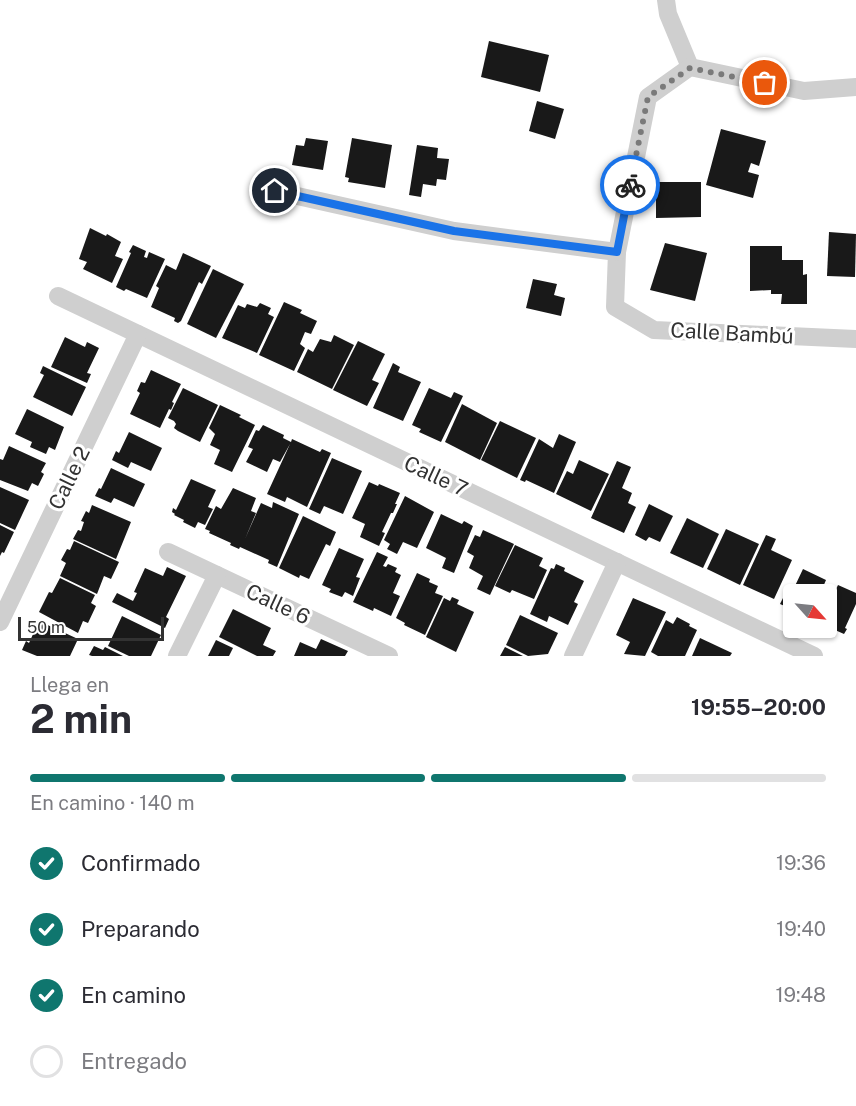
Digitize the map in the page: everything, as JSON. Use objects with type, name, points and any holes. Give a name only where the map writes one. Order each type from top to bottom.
[{"type":"street","points":[[666,0],[668,14],[690,68],[804,91],[856,87]]},
{"type":"street","name":"Calle Bambú","points":[[690,68],[648,97],[617,252],[615,307],[654,330],[856,339]]},
{"type":"street","points":[[275,191],[454,231],[617,252]]},
{"type":"street","name":"Calle 7","points":[[58,296],[814,656]]},
{"type":"street","name":"Calle 2","points":[[0,622],[138,334]]},
{"type":"street","name":"Calle 6","points":[[168,552],[368,652],[388,656]]},
{"type":"street","points":[[573,656],[617,562]]},
{"type":"street","points":[[177,656],[217,575]]},
{"type":"building","points":[[489,41],[549,55],[540,92],[481,77]]},
{"type":"building","points":[[537,101],[564,109],[555,139],[529,131]]},
{"type":"building","points":[[721,129],[766,141],[759,166],[751,163],[748,172],[759,175],[753,198],[706,185]]},
{"type":"building","points":[[306,138],[328,141],[323,170],[292,165],[296,145],[304,146]]},
{"type":"building","points":[[352,138],[392,145],[385,188],[348,182],[349,178],[345,177]]},
{"type":"building","points":[[417,145],[438,148],[437,158],[449,159],[446,180],[437,179],[436,186],[423,184],[421,197],[409,195]]},
{"type":"building","points":[[656,182],[701,182],[701,217],[656,218]]},
{"type":"building","points":[[90,228],[121,242],[115,256],[123,259],[112,283],[83,269],[87,262],[79,259]]},
{"type":"building","points":[[829,232],[856,234],[855,277],[827,276]]},
{"type":"building","points":[[665,243],[707,253],[695,301],[650,290]]},
{"type":"building","points":[[133,245],[146,251],[144,257],[147,258],[149,252],[165,259],[147,298],[116,287]]},
{"type":"building","points":[[750,246],[782,246],[782,260],[803,260],[803,275],[807,274],[807,304],[781,304],[782,294],[771,294],[771,290],[750,291]]},
{"type":"building","points":[[183,253],[211,266],[202,284],[199,282],[178,323],[174,321],[175,318],[151,307],[159,288],[156,286],[166,265],[176,270]]},
{"type":"building","points":[[213,269],[244,284],[216,338],[187,324]]},
{"type":"building","points":[[533,279],[557,284],[554,295],[565,298],[561,316],[526,308]]},
{"type":"building","points":[[284,302],[302,310],[300,313],[317,321],[311,334],[305,332],[300,344],[305,348],[294,371],[259,355]]},
{"type":"building","points":[[260,303],[271,308],[268,314],[274,317],[257,353],[222,338],[238,305],[245,308],[247,304],[257,307]]},
{"type":"building","points":[[334,335],[354,345],[332,389],[297,372],[308,349],[313,352],[320,339],[331,342]]},
{"type":"building","points":[[65,337],[85,347],[87,342],[99,348],[87,373],[91,374],[87,383],[51,367]]},
{"type":"building","points":[[358,341],[385,354],[372,380],[379,383],[367,406],[333,390]]},
{"type":"building","points":[[393,363],[400,367],[398,372],[421,382],[403,421],[373,408]]},
{"type":"building","points":[[43,366],[86,387],[72,416],[33,397],[44,375],[40,373]]},
{"type":"building","points":[[151,370],[181,384],[172,402],[174,403],[171,410],[169,409],[160,428],[130,414],[140,393],[137,391],[141,382],[145,383]]},
{"type":"building","points":[[183,388],[218,405],[200,442],[174,428],[176,424],[168,418]]},
{"type":"building","points":[[429,388],[451,398],[454,392],[463,396],[441,442],[419,432],[421,429],[412,425]]},
{"type":"building","points":[[462,404],[497,423],[480,460],[445,442]]},
{"type":"building","points":[[220,405],[255,425],[232,472],[214,464],[220,450],[210,445],[215,434],[209,428]]},
{"type":"building","points":[[27,409],[64,427],[55,450],[49,447],[46,454],[30,447],[32,442],[15,434]]},
{"type":"building","points":[[500,421],[536,438],[517,478],[481,460]]},
{"type":"building","points":[[263,425],[284,435],[283,438],[291,442],[292,439],[320,452],[322,449],[331,453],[307,507],[287,497],[285,502],[267,494],[290,444],[280,462],[273,459],[267,472],[246,462],[253,449],[248,447],[256,430],[259,431]]},
{"type":"building","points":[[129,432],[162,448],[151,471],[131,462],[128,468],[112,460],[116,451],[119,453]]},
{"type":"building","points":[[559,434],[576,442],[554,493],[526,480],[525,482],[520,480],[539,439],[553,448]]},
{"type":"building","points":[[9,446],[46,463],[38,486],[32,483],[28,491],[0,480],[0,459],[3,460]]},
{"type":"building","points":[[332,458],[362,471],[343,514],[324,506],[320,514],[309,509]]},
{"type":"building","points":[[579,460],[609,474],[591,511],[556,494],[567,471],[573,474]]},
{"type":"building","points":[[617,461],[631,467],[622,488],[632,493],[628,503],[636,507],[624,533],[591,518]]},
{"type":"building","points":[[111,468],[145,484],[134,507],[114,498],[111,503],[95,496]]},
{"type":"building","points":[[191,479],[216,490],[208,507],[213,509],[205,525],[198,522],[195,528],[183,522],[184,520],[172,512],[173,508],[176,510]]},
{"type":"building","points":[[369,482],[400,493],[393,513],[382,532],[385,533],[379,546],[360,537],[365,524],[352,518]]},
{"type":"building","points":[[0,487],[29,500],[15,530],[0,523]]},
{"type":"building","points":[[233,488],[256,498],[251,511],[256,513],[245,539],[261,503],[272,508],[273,502],[299,514],[277,567],[268,563],[269,560],[230,545],[231,543],[205,529],[216,506],[221,509]]},
{"type":"building","points":[[405,496],[434,512],[417,548],[403,542],[397,554],[387,549],[390,544],[384,540]]},
{"type":"building","points":[[649,504],[673,516],[660,542],[649,537],[646,541],[635,535]]},
{"type":"building","points":[[92,505],[131,522],[116,559],[73,539],[78,530],[81,531],[84,522],[81,521],[86,511],[89,513]]},
{"type":"building","points":[[441,514],[462,524],[464,521],[473,526],[454,573],[442,568],[446,558],[426,548]]},
{"type":"building","points":[[303,516],[336,532],[330,546],[326,544],[309,579],[300,575],[299,578],[279,568]]},
{"type":"building","points":[[687,518],[719,534],[703,568],[670,553]]},
{"type":"building","points":[[0,525],[14,532],[4,553],[2,552],[0,556]]},
{"type":"building","points":[[726,529],[759,544],[740,585],[707,569]]},
{"type":"building","points":[[483,530],[514,544],[490,595],[477,589],[483,576],[469,568],[474,556],[467,552],[475,535],[480,537]]},
{"type":"building","points":[[766,535],[776,539],[771,550],[792,560],[774,599],[743,585]]},
{"type":"building","points":[[74,541],[119,562],[111,579],[104,576],[97,594],[60,576],[66,563],[61,560]]},
{"type":"building","points":[[515,545],[543,558],[539,566],[547,570],[534,599],[512,590],[510,593],[495,586]]},
{"type":"building","points":[[339,548],[364,559],[356,577],[360,578],[353,596],[345,592],[342,597],[329,592],[331,589],[322,585]]},
{"type":"building","points":[[377,552],[388,557],[383,566],[386,567],[388,564],[397,568],[395,572],[401,575],[393,593],[400,596],[391,616],[353,602]]},
{"type":"building","points":[[556,564],[565,568],[564,571],[584,581],[574,602],[578,604],[568,625],[549,616],[547,622],[530,614],[551,568],[554,569]]},
{"type":"building","points":[[167,567],[186,576],[166,617],[169,619],[165,628],[112,602],[117,593],[133,601],[137,593],[134,592],[145,568],[163,576]]},
{"type":"building","points":[[803,569],[826,580],[824,584],[796,584]]},
{"type":"building","points":[[417,573],[438,586],[435,593],[443,596],[425,635],[404,625],[405,623],[396,618]]},
{"type":"building","points":[[60,578],[95,595],[91,603],[96,606],[88,623],[83,621],[78,633],[39,612],[49,592],[52,593]]},
{"type":"building","points":[[838,585],[856,593],[856,604],[844,634],[837,631]]},
{"type":"building","points":[[452,597],[459,600],[457,604],[474,612],[456,652],[426,637],[444,598],[450,601]]},
{"type":"building","points":[[633,598],[666,612],[645,656],[624,654],[630,642],[616,635]]},
{"type":"building","points":[[233,609],[271,628],[263,645],[276,651],[273,656],[257,656],[219,637]]},
{"type":"building","points":[[520,615],[558,633],[548,654],[528,656],[506,645]]},
{"type":"building","points":[[122,616],[161,635],[151,656],[129,656],[108,646]]},
{"type":"building","points":[[677,617],[697,630],[685,656],[658,656],[651,652],[666,620],[673,624]]},
{"type":"building","points":[[39,621],[78,639],[70,656],[37,656],[22,650],[26,641],[29,643]]},
{"type":"building","points":[[700,638],[732,653],[730,656],[692,656]]},
{"type":"building","points":[[321,639],[348,651],[345,656],[294,656],[300,642],[316,649]]},
{"type":"building","points":[[216,640],[233,648],[229,656],[208,656]]},
{"type":"building","points":[[94,646],[103,650],[105,647],[123,656],[89,655]]},
{"type":"building","points":[[505,647],[523,656],[500,656]]},
{"type":"way so far","points":[[630,185],[648,97],[690,68],[765,83]]},
{"type":"route","points":[[275,191],[454,231],[617,252],[630,185]]}]
